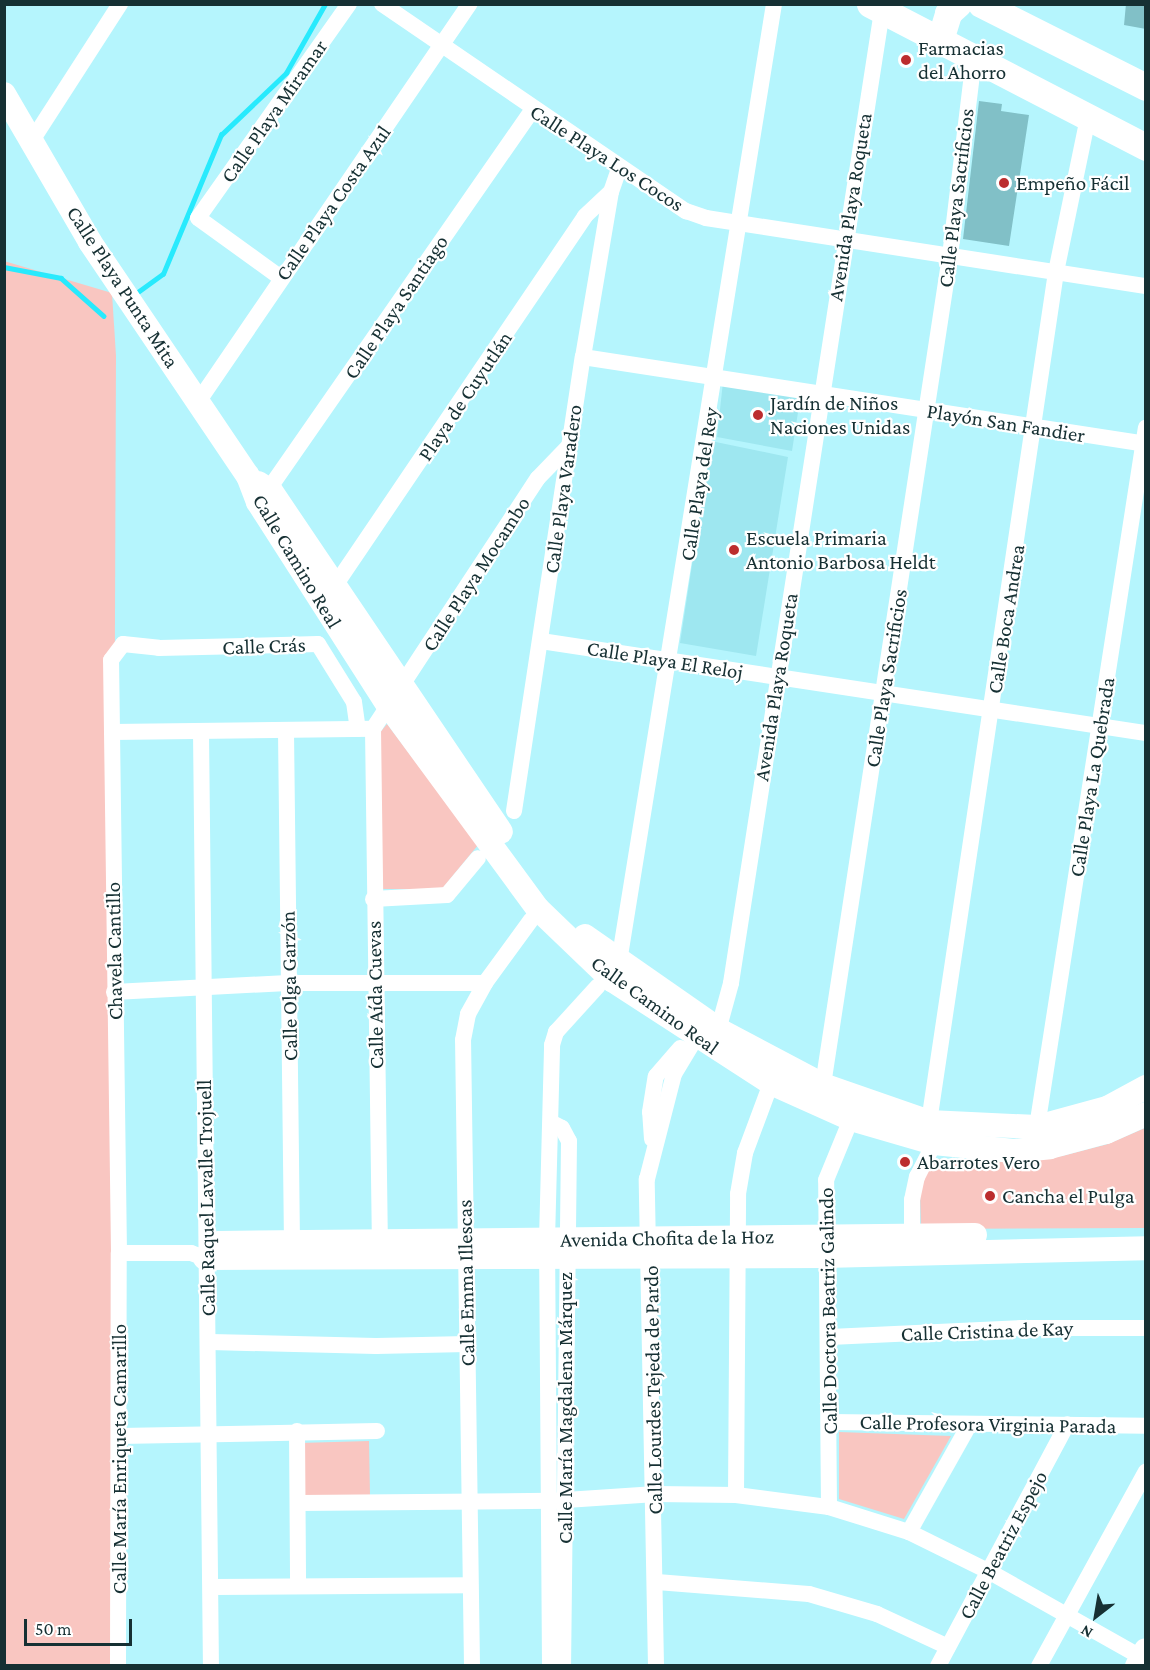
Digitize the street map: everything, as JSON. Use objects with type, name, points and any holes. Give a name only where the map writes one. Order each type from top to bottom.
[{"type":"main road","points":[[940,40],[948,13],[958,4]]},
{"type":"main road","points":[[878,6],[1146,147]]},
{"type":"main road","points":[[989,6],[1146,87]]},
{"type":"street","points":[[33,139],[120,4]]},
{"type":"street","name":"Calle Playa Miramar","points":[[281,278],[198,218],[349,4]]},
{"type":"street","name":"Calle Playa Los Cocos","points":[[382,4],[532,110],[686,211],[739,224],[844,238],[1146,286]]},
{"type":"street","name":"Calle Playa Costa Azul","points":[[198,402],[469,4]]},
{"type":"street","name":"Calle Playa del Rey","points":[[619,963],[717,376],[774,4]]},
{"type":"street","name":"Avenida Playa Roqueta","points":[[709,1033],[778,677],[823,393],[878,6]]},
{"type":"street","name":"Calle Playa Sacrificios","points":[[823,1085],[950,256],[974,58]]},
{"type":"street","name":"Calle Playa Punta Mita","points":[[4,94],[33,139],[90,242],[248,476]]},
{"type":"street","name":"Calle Playa Santiago","points":[[264,496],[532,110]]},
{"type":"street","name":"Calle Boca Andrea","points":[[912,1242],[917,1177],[931,1132],[1035,429],[1056,272],[1088,117]]},
{"type":"street","name":"Calle Playa Varadero","points":[[514,811],[582,357],[611,192],[619,169]]},
{"type":"street","name":"Playa de Cuyutlán","points":[[327,595],[585,216],[611,192]]},
{"type":"street","name":"Playón San Fandier","points":[[582,357],[717,376],[1035,429],[1145,438]]},
{"type":"street","name":"Calle Playa La Quebrada","points":[[1036,1126],[1145,438]]},
{"type":"street","name":"Calle Playa Mocambo","points":[[365,729],[395,696],[538,478],[568,447]]},
{"type":"street","name":"Calle Camino Real","points":[[248,476],[264,496],[327,595],[537,909],[612,980],[709,1033],[931,1132],[1036,1126],[1107,1108],[1146,1087]]},
{"type":"street","name":"Calle Playa El Reloj","points":[[541,641],[992,712],[1146,733]]},
{"type":"street","name":"Calle Crás","points":[[116,649],[123,644],[170,648],[318,644],[354,702],[365,729]]},
{"type":"street","name":"Chavela Cantillo","points":[[116,649],[111,660],[119,1254]]},
{"type":"street","name":"Calle Camino Real","points":[[395,696],[553,903],[619,963],[771,1083],[851,1119],[931,1132],[1014,1151],[1050,1147],[1106,1132],[1146,1114]]},
{"type":"street","points":[[112,732],[365,729]]},
{"type":"street","name":"Calle Aída Cuevas","points":[[365,729],[373,899],[380,1250]]},
{"type":"street","name":"Calle Olga Garzón","points":[[286,730],[292,1242]]},
{"type":"street","name":"Calle Raquel Lavalle Trojuell","points":[[201,731],[200,1251],[210,1342],[211,1665]]},
{"type":"street","points":[[373,899],[447,895],[478,858]]},
{"type":"street","name":"Calle Emma Illescas","points":[[472,1665],[463,1040],[468,1014],[485,983],[531,920]]},
{"type":"street","points":[[114,992],[288,983],[485,983]]},
{"type":"street","name":"Calle María Magdalena Márquez","points":[[563,1665],[558,1501],[557,1248],[569,1141],[562,1128],[552,1123],[556,1032],[598,986]]},
{"type":"street","name":"Calle Lourdes Tejeda de Pardo","points":[[656,1665],[656,1494],[647,1179],[674,1074],[709,1033]]},
{"type":"street","points":[[736,1495],[736,1246],[744,1153],[771,1083]]},
{"type":"street","name":"Calle Doctora Beatriz Galindo","points":[[829,1507],[830,1336],[824,1246],[826,1180],[851,1119]]},
{"type":"street","name":"Avenida Chofita de la Hoz","points":[[1038,1243],[1146,1235]]},
{"type":"street","name":"Avenida Chofita de la Hoz","points":[[200,1251],[292,1242],[380,1250]]},
{"type":"street","name":"Avenida Chofita de la Hoz","points":[[119,1254],[200,1251],[824,1246],[912,1242],[1038,1243],[1146,1248]]},
{"type":"street","name":"Calle María Enriqueta Camarillo","points":[[118,1665],[119,1254]]},
{"type":"street","name":"Calle Cristina de Kay","points":[[830,1336],[1022,1328],[1146,1328]]},
{"type":"street","points":[[210,1342],[376,1346],[467,1344]]},
{"type":"street","name":"Calle Profesora Virginia Parada","points":[[830,1422],[1146,1426]]},
{"type":"street","name":"Calle Beatriz Espejo","points":[[938,1665],[990,1572],[1067,1424]]},
{"type":"street","points":[[909,1532],[969,1425]]},
{"type":"street","points":[[297,1431],[298,1583]]},
{"type":"street","points":[[120,1436],[210,1432],[377,1431]]},
{"type":"street","points":[[1039,1665],[1146,1470]]},
{"type":"street","points":[[299,1503],[558,1501],[656,1494],[736,1495],[829,1507],[909,1532],[990,1572],[1142,1658]]},
{"type":"street","name":"Calle María Magdalena Márquez","points":[[550,1665],[558,1501]]},
{"type":"street","points":[[657,1582],[810,1594],[877,1614],[948,1647]]},
{"type":"street","points":[[212,1587],[298,1583],[470,1585]]},
{"type":"shaded area","points":[[4,261],[112,293],[116,356],[111,1665],[5,1665]]},
{"type":"shaded area","name":"Jardín de Niños Naciones Unidas","points":[[723,382],[801,393],[792,451],[717,437]]},
{"type":"shaded area","name":"Escuela Primaria Antonio Barbosa Heldt","points":[[711,441],[788,457],[756,656],[680,643]]},
{"type":"shaded area","points":[[387,724],[478,845],[442,889],[380,889],[378,735]]},
{"type":"shaded area","points":[[1145,1128],[1145,1228],[921,1229],[920,1191],[926,1158],[985,1163],[1062,1156],[1108,1144]]},
{"type":"shaded area","points":[[839,1432],[951,1436],[904,1519],[839,1499]]},
{"type":"shaded area","points":[[369,1441],[370,1496],[301,1496],[299,1443]]},
{"type":"building","points":[[1126,4],[1146,4],[1146,29],[1124,25]]},
{"type":"building","points":[[979,101],[1002,104],[1001,111],[1029,115],[1009,246],[963,239]]},
{"type":"waterway","points":[[135,294],[163,274],[221,135],[286,73],[325,4]]},
{"type":"waterway","points":[[4,267],[61,278],[104,316]]},
{"type":"place","name":"Farmacias del Ahorro","points":[[906,60]]},
{"type":"place","name":"Empeño Fácil","points":[[1004,183]]},
{"type":"place","name":"Jardín de Niños Naciones Unidas","points":[[758,415]]},
{"type":"place","name":"Escuela Primaria Antonio Barbosa Heldt","points":[[734,550]]},
{"type":"place","name":"Abarrotes Vero","points":[[905,1162]]},
{"type":"place","name":"Cancha el Pulga","points":[[990,1196]]}]
